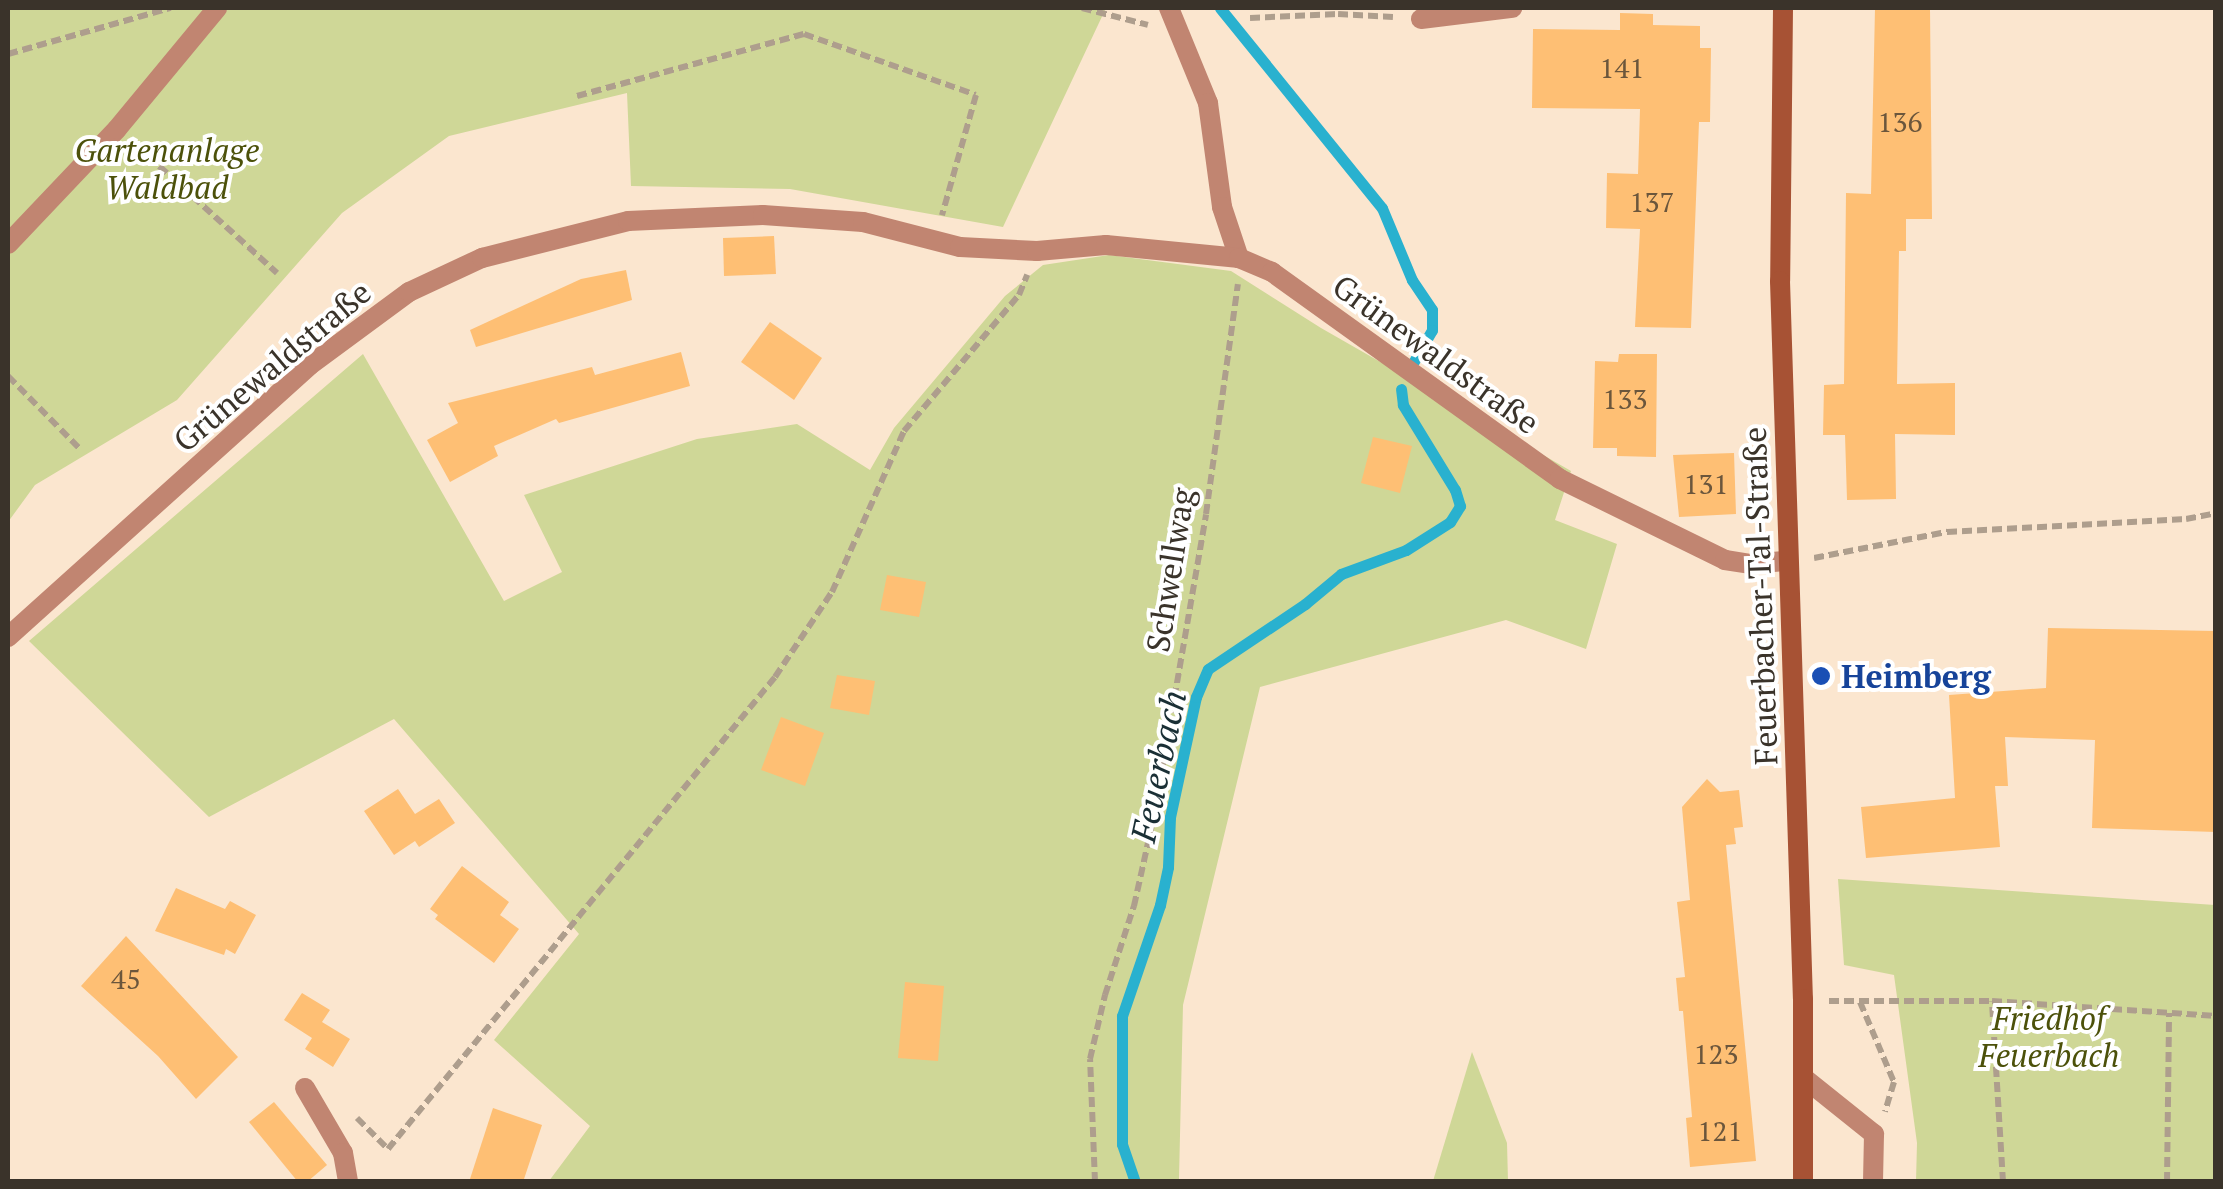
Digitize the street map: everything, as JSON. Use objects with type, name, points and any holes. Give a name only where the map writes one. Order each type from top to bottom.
[{"type":"main road","name":"Feuerbacher-Tal-Straße","points":[[1783,8],[1780,281],[1804,1000],[1804,1182]]},
{"type":"street","points":[[8,244],[117,128],[216,8]]},
{"type":"street","points":[[1422,19],[1512,8]]},
{"type":"street","points":[[1766,8],[1783,8]]},
{"type":"street","points":[[1172,16],[1208,103],[1222,207],[1239,258]]},
{"type":"street","name":"Grünewaldstraße","points":[[8,637],[310,365],[409,292],[482,258],[628,221],[763,216],[862,222],[960,247],[1037,251],[1106,246],[1239,258],[1272,272],[1560,479],[1726,560],[1750,564],[1788,561]]},
{"type":"street","points":[[1804,1078],[1874,1134],[1873,1182]]},
{"type":"street","points":[[304,1088],[344,1153],[348,1182]]},
{"type":"path","points":[[8,54],[172,8]]},
{"type":"path","points":[[1082,8],[1153,26],[1172,16]]},
{"type":"path","points":[[1250,18],[1338,14],[1422,19]]},
{"type":"path","points":[[578,96],[804,34],[976,95],[935,240]]},
{"type":"path","points":[[117,128],[277,273]]},
{"type":"path","points":[[328,1123],[349,1109],[388,1149],[414,1122],[775,677],[832,592],[904,431],[1019,294],[1037,251]]},
{"type":"path","name":"Schwellwag","points":[[1095,1182],[1090,1059],[1104,995],[1134,906],[1154,816],[1206,514],[1239,258]]},
{"type":"path","points":[[8,376],[79,448]]},
{"type":"path","points":[[1788,561],[1947,532],[2186,519],[2216,512]]},
{"type":"path","points":[[1804,1000],[1992,1002],[2216,1016]]},
{"type":"path","points":[[1860,1002],[1894,1082],[1892,1100],[1874,1134]]},
{"type":"path","points":[[1992,1002],[2002,1182]]},
{"type":"path","points":[[2168,1182],[2169,1013]]},
{"type":"green space","name":"Gartenanlage Waldbad","points":[[8,8],[1106,8],[1003,227],[790,189],[631,186],[627,93],[449,136],[342,213],[177,400],[35,485],[8,522]]},
{"type":"green space","points":[[1109,255],[1231,271],[1321,328],[1571,471],[1555,520],[1617,544],[1586,649],[1506,620],[1260,687],[1183,1005],[1179,1179],[1187,1181],[549,1181],[590,1126],[494,1040],[579,934],[394,719],[209,817],[29,641],[363,354],[504,601],[562,572],[524,495],[697,439],[797,424],[870,470],[894,428],[1005,296],[1043,265]]},
{"type":"green space","name":"Friedhof Feuerbach","points":[[1838,879],[2215,905],[2215,1181],[1916,1181],[1917,1143],[1894,975],[1844,965]]},
{"type":"green space","points":[[1472,1052],[1507,1143],[1508,1181],[1433,1181]]},
{"type":"building","points":[[1875,8],[1930,8],[1932,219],[1906,219],[1906,251],[1899,251],[1897,384],[1955,383],[1955,435],[1895,434],[1896,499],[1847,500],[1845,435],[1823,435],[1824,385],[1844,384],[1846,193],[1871,194]]},
{"type":"building","points":[[1620,13],[1653,14],[1653,25],[1700,26],[1700,48],[1711,48],[1710,122],[1699,122],[1691,328],[1635,327],[1640,229],[1606,228],[1607,173],[1638,174],[1640,109],[1532,108],[1533,29],[1620,30]]},
{"type":"building","points":[[774,236],[776,274],[724,276],[723,238]]},
{"type":"building","points":[[626,270],[632,300],[476,347],[470,330],[581,279]]},
{"type":"building","points":[[770,322],[822,358],[794,400],[741,362]]},
{"type":"building","points":[[681,352],[690,386],[559,423],[556,419],[494,446],[498,456],[450,482],[427,440],[458,423],[448,403],[592,367],[595,375]]},
{"type":"building","points":[[1619,354],[1657,354],[1656,457],[1617,456],[1617,448],[1593,448],[1595,361],[1618,362]]},
{"type":"building","points":[[1373,437],[1412,446],[1400,493],[1361,483]]},
{"type":"building","points":[[1734,453],[1736,514],[1679,517],[1673,455]]},
{"type":"building","points":[[887,575],[926,582],[919,617],[880,610]]},
{"type":"building","points":[[2048,628],[2216,631],[2216,832],[2092,828],[2095,740],[2005,737],[2008,786],[1995,786],[2000,847],[1866,858],[1861,807],[1955,798],[1949,695],[2046,688]]},
{"type":"building","points":[[837,675],[875,681],[869,715],[830,708]]},
{"type":"building","points":[[781,717],[824,733],[805,786],[761,770]]},
{"type":"building","points":[[1707,779],[1720,792],[1739,790],[1743,827],[1734,828],[1736,844],[1726,845],[1756,1161],[1690,1167],[1686,1118],[1692,1117],[1683,1011],[1679,1011],[1676,978],[1685,977],[1677,902],[1690,900],[1682,807]]},
{"type":"building","points":[[398,789],[415,814],[439,799],[455,823],[419,847],[415,841],[394,855],[364,811]]},
{"type":"building","points":[[462,866],[509,902],[500,915],[519,929],[494,963],[435,919],[438,915],[430,909]]},
{"type":"building","points":[[176,888],[225,909],[230,901],[256,915],[235,954],[226,949],[224,955],[155,931]]},
{"type":"building","points":[[126,936],[238,1057],[196,1099],[158,1056],[81,986]]},
{"type":"building","points":[[905,982],[944,986],[938,1061],[898,1058]]},
{"type":"building","points":[[302,993],[330,1010],[322,1022],[350,1039],[333,1067],[305,1049],[312,1038],[284,1020]]},
{"type":"building","points":[[274,1102],[327,1165],[307,1182],[298,1182],[249,1122]]},
{"type":"building","points":[[493,1108],[542,1125],[523,1182],[469,1182]]},
{"type":"waterway","name":"Feuerbach","points":[[1220,8],[1382,208],[1412,280],[1432,310],[1432,330],[1414,361]]},
{"type":"waterway","name":"Feuerbach","points":[[1135,1182],[1122,1144],[1122,1016],[1160,905],[1168,867],[1170,817],[1196,697],[1208,669],[1305,604],[1341,574],[1406,550],[1450,522],[1460,506],[1455,490],[1403,405],[1401,389]]},
{"type":"place","name":"Heimberg","points":[[1821,676]]}]
